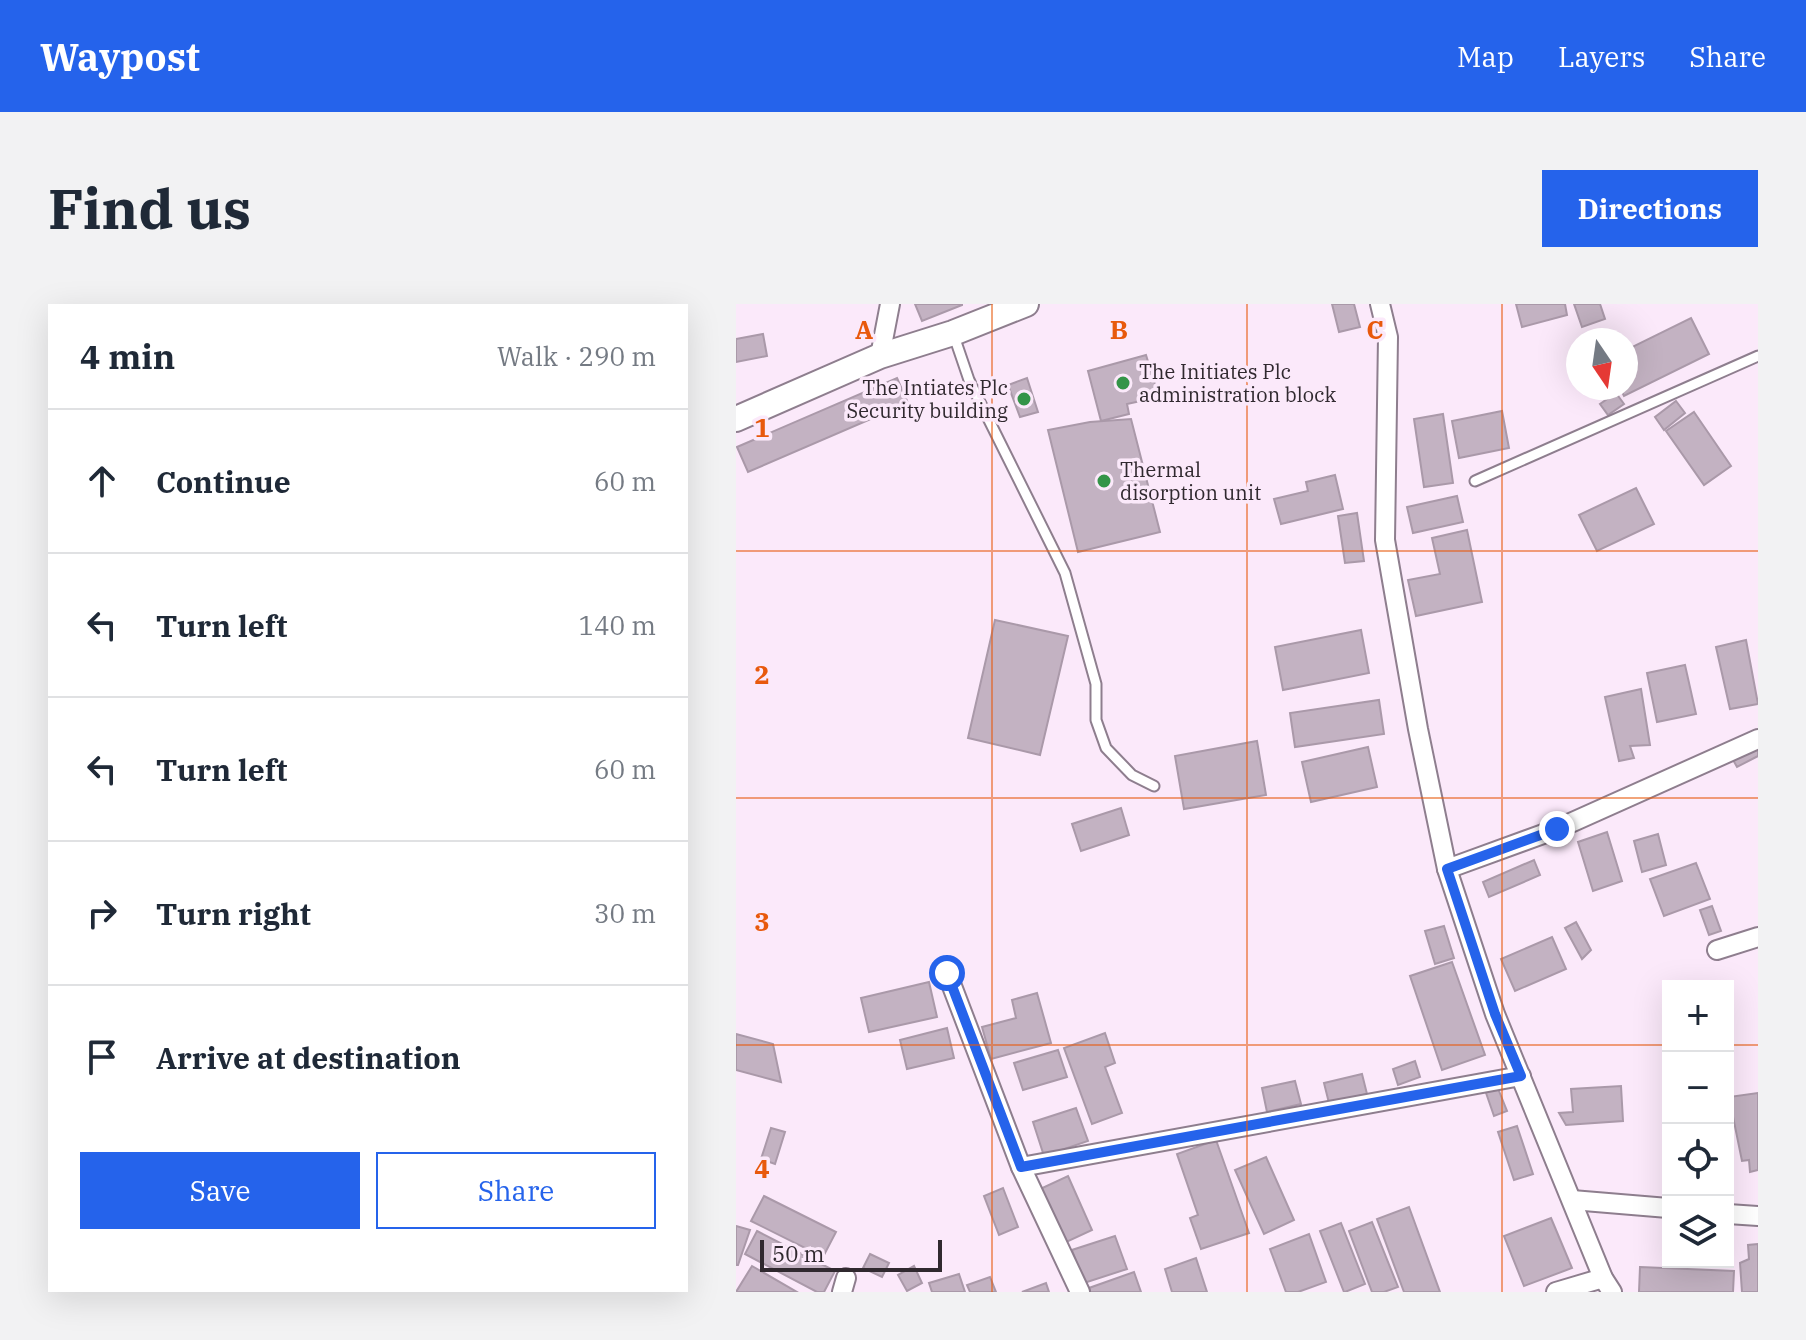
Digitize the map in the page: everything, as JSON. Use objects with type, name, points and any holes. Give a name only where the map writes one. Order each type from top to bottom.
[{"type":"street","points":[[880,356],[890,304]]},
{"type":"street","points":[[736,419],[880,356],[953,333],[1026,304]]},
{"type":"street","points":[[1380,304],[1388,337],[1385,540],[1418,729],[1447,869],[1495,1014],[1607,1285],[1556,1292]]},
{"type":"street","points":[[1447,869],[1557,829],[1758,739]]},
{"type":"street","points":[[1717,950],[1758,937]]},
{"type":"street","points":[[947,973],[1021,1167],[1080,1292]]},
{"type":"street","points":[[1021,1167],[1521,1076]]},
{"type":"street","points":[[1572,1200],[1662,1208]]},
{"type":"street","points":[[1734,1214],[1758,1216]]},
{"type":"lane","points":[[953,333],[969,380],[1065,573],[1096,684],[1096,720],[1106,748],[1132,775],[1154,786]]},
{"type":"lane","points":[[1475,481],[1758,356]]},
{"type":"building","points":[[915,304],[962,304],[962,305],[922,321]]},
{"type":"building","points":[[1332,304],[1354,304],[1360,327],[1339,332]]},
{"type":"building","points":[[1516,304],[1565,304],[1567,315],[1522,327]]},
{"type":"building","points":[[1574,304],[1600,304],[1605,319],[1582,327]]},
{"type":"building","points":[[1691,318],[1709,354],[1638,389],[1638,344]]},
{"type":"building","points":[[763,334],[767,356],[736,362],[736,339]]},
{"type":"building","name":"The Initiates Plc administration block","points":[[1146,355],[1159,397],[1127,404],[1129,414],[1101,421],[1088,371]]},
{"type":"building","points":[[897,378],[908,403],[748,472],[737,447]]},
{"type":"building","name":"The Intiates Plc Security building","points":[[1027,378],[1038,412],[1020,417],[1008,385]]},
{"type":"building","points":[[1606,400],[1621,400],[1624,404],[1608,415],[1600,404]]},
{"type":"building","points":[[1676,401],[1685,413],[1664,430],[1655,417]]},
{"type":"building","points":[[1502,411],[1509,448],[1459,458],[1452,421]]},
{"type":"building","points":[[1694,412],[1731,466],[1704,485],[1666,431]]},
{"type":"building","points":[[1443,414],[1453,483],[1424,487],[1414,419]]},
{"type":"building","name":"Thermal disorption unit","points":[[1131,419],[1160,532],[1078,552],[1048,430],[1090,422]]},
{"type":"building","points":[[1335,475],[1343,509],[1281,524],[1274,499],[1308,491],[1306,482]]},
{"type":"building","points":[[1636,488],[1654,524],[1597,551],[1579,515]]},
{"type":"building","points":[[1457,496],[1463,522],[1413,533],[1407,507]]},
{"type":"building","points":[[1357,513],[1364,561],[1345,563],[1338,516]]},
{"type":"building","points":[[1467,530],[1482,602],[1416,616],[1408,580],[1440,574],[1432,538]]},
{"type":"building","points":[[995,620],[1068,636],[1040,755],[968,738]]},
{"type":"building","points":[[1361,630],[1369,673],[1283,690],[1275,647]]},
{"type":"building","points":[[1746,640],[1758,704],[1730,709],[1716,647]]},
{"type":"building","points":[[1685,665],[1696,714],[1657,722],[1647,673]]},
{"type":"building","points":[[1641,689],[1650,745],[1630,746],[1634,758],[1619,761],[1605,697]]},
{"type":"building","points":[[1379,700],[1384,734],[1295,747],[1290,713]]},
{"type":"building","points":[[1257,741],[1266,795],[1184,809],[1175,756]]},
{"type":"building","points":[[1758,745],[1758,756],[1737,767],[1732,758]]},
{"type":"building","points":[[1368,747],[1377,787],[1311,802],[1302,762]]},
{"type":"building","points":[[1121,808],[1129,835],[1081,851],[1072,824]]},
{"type":"building","points":[[1607,832],[1622,881],[1593,891],[1578,842]]},
{"type":"building","points":[[1658,834],[1666,865],[1642,872],[1634,841]]},
{"type":"building","points":[[1534,860],[1540,875],[1489,897],[1483,882]]},
{"type":"building","points":[[1696,863],[1710,899],[1664,916],[1650,879]]},
{"type":"building","points":[[1712,906],[1721,931],[1709,935],[1700,910]]},
{"type":"building","points":[[1576,922],[1591,950],[1582,959],[1565,928]]},
{"type":"building","points":[[1444,926],[1454,958],[1435,964],[1425,931]]},
{"type":"building","points":[[1552,937],[1566,969],[1515,991],[1501,959]]},
{"type":"building","points":[[1452,962],[1485,1055],[1442,1070],[1410,976]]},
{"type":"building","points":[[929,982],[937,1017],[869,1032],[861,998]]},
{"type":"building","points":[[1037,993],[1051,1043],[991,1059],[982,1027],[1016,1018],[1012,1000]]},
{"type":"building","points":[[947,1028],[954,1058],[907,1069],[900,1040]]},
{"type":"building","points":[[1105,1033],[1115,1063],[1105,1067],[1122,1113],[1092,1124],[1064,1048]]},
{"type":"building","points":[[736,1034],[773,1044],[781,1082],[736,1070]]},
{"type":"building","points":[[1058,1050],[1067,1077],[1023,1090],[1014,1063]]},
{"type":"building","points":[[1415,1061],[1420,1077],[1398,1085],[1393,1069]]},
{"type":"building","points":[[1362,1074],[1367,1094],[1329,1103],[1324,1083]]},
{"type":"building","points":[[1295,1081],[1301,1104],[1267,1112],[1262,1088]]},
{"type":"building","points":[[1497,1086],[1507,1111],[1494,1116],[1485,1090]]},
{"type":"building","points":[[1621,1086],[1623,1121],[1566,1125],[1559,1113],[1573,1112],[1571,1089]]},
{"type":"building","points":[[1758,1093],[1758,1170],[1750,1172],[1749,1160],[1742,1161],[1734,1122],[1734,1096]]},
{"type":"building","points":[[1076,1108],[1088,1141],[1044,1156],[1033,1122]]},
{"type":"building","points":[[1517,1126],[1533,1174],[1514,1180],[1498,1132]]},
{"type":"building","points":[[771,1128],[785,1132],[775,1164],[761,1159]]},
{"type":"building","points":[[1216,1140],[1249,1233],[1201,1249],[1190,1218],[1198,1215],[1177,1154]]},
{"type":"building","points":[[1266,1157],[1294,1220],[1264,1234],[1235,1170]]},
{"type":"building","points":[[1068,1176],[1092,1230],[1062,1244],[1038,1190]]},
{"type":"building","points":[[1003,1188],[1018,1227],[999,1235],[984,1196]]},
{"type":"building","points":[[764,1196],[836,1232],[823,1257],[751,1221]]},
{"type":"building","points":[[1409,1207],[1440,1292],[1404,1292],[1377,1219]]},
{"type":"building","points":[[1551,1218],[1572,1268],[1524,1286],[1504,1236]]},
{"type":"building","points":[[1372,1222],[1398,1287],[1384,1292],[1372,1292],[1349,1231]]},
{"type":"building","points":[[1341,1223],[1365,1284],[1345,1292],[1320,1231]]},
{"type":"building","points":[[736,1226],[750,1230],[738,1265],[736,1265]]},
{"type":"building","points":[[757,1231],[835,1271],[824,1292],[817,1292],[745,1254]]},
{"type":"building","points":[[1309,1234],[1326,1282],[1298,1292],[1286,1292],[1270,1249]]},
{"type":"building","points":[[1115,1236],[1127,1269],[1084,1283],[1072,1250]]},
{"type":"building","points":[[1758,1244],[1758,1292],[1742,1292],[1740,1263],[1749,1259],[1748,1245]]},
{"type":"building","points":[[870,1254],[889,1263],[882,1277],[863,1268]]},
{"type":"building","points":[[1196,1258],[1207,1292],[1172,1292],[1165,1269]]},
{"type":"building","points":[[752,1266],[797,1292],[736,1292]]},
{"type":"building","points":[[914,1266],[922,1283],[907,1291],[898,1275]]},
{"type":"building","points":[[1640,1267],[1734,1271],[1733,1292],[1639,1292]]},
{"type":"building","points":[[1134,1272],[1141,1292],[1090,1292],[1089,1288]]},
{"type":"building","points":[[959,1274],[965,1292],[932,1292],[929,1283]]},
{"type":"building","points":[[990,1277],[996,1292],[970,1292],[967,1285]]},
{"type":"building","points":[[1046,1283],[1049,1292],[1022,1292]]},
{"type":"place","name":"The Initiates Plc administration block","points":[[1123,383]]},
{"type":"place","name":"The Intiates Plc Security building","points":[[1024,399]]},
{"type":"place","name":"Thermal disorption unit","points":[[1104,481]]},
{"type":"route","points":[[947,973],[1021,1167],[1521,1076],[1495,1014],[1447,869],[1557,829]]}]
